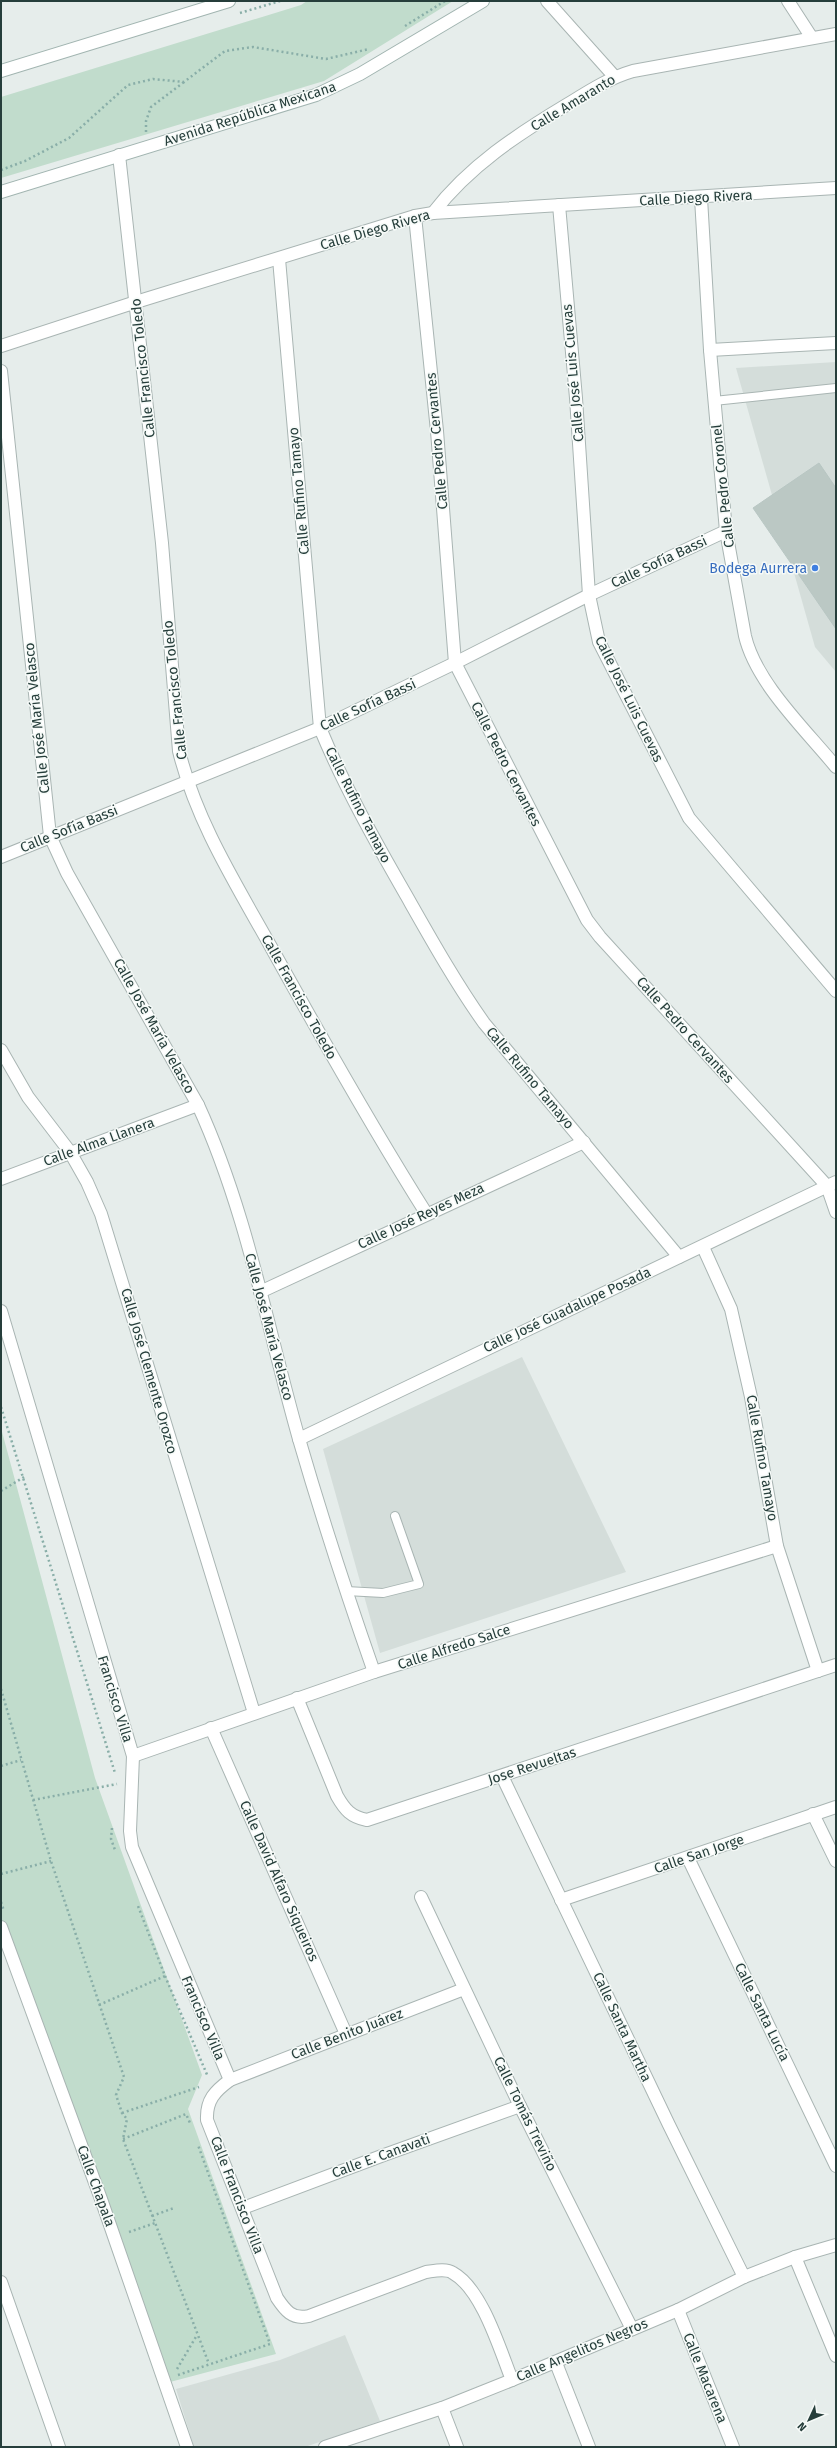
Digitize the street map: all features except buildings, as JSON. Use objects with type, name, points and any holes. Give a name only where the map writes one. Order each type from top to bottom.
[{"type":"street","points":[[1,71],[209,3],[229,1]]},
{"type":"street","name":"Avenida República Mexicana","points":[[1,192],[316,95],[337,86],[483,1]]},
{"type":"street","points":[[547,1],[614,76]]},
{"type":"street","points":[[788,1],[812,38]]},
{"type":"street","name":"Calle Amaranto","points":[[433,213],[456,185],[493,153],[614,76],[633,71],[836,34]]},
{"type":"street","name":"Calle Francisco Toledo","points":[[119,155],[162,543],[179,751],[186,781],[201,817],[256,920],[382,1143],[426,1213]]},
{"type":"street","name":"Calle Diego Rivera","points":[[1,346],[136,302],[415,216],[433,213],[701,198],[836,188]]},
{"type":"street","name":"Calle Pedro Coronel","points":[[701,198],[710,350],[726,531],[745,636],[754,664],[836,767]]},
{"type":"street","name":"Calle José Luis Cuevas","points":[[558,205],[576,398],[589,595],[599,642],[689,818],[836,991]]},
{"type":"street","name":"Calle Pedro Cervantes","points":[[415,216],[437,431],[455,663],[587,920],[600,937],[831,1184],[836,1212]]},
{"type":"street","name":"Calle Rufino Tamayo","points":[[279,259],[320,728],[337,768],[370,832],[462,992],[484,1023],[679,1257]]},
{"type":"street","points":[[710,350],[836,343]]},
{"type":"street","name":"Calle José María Velasco","points":[[1,371],[50,836],[71,880],[198,1105],[216,1145],[235,1198],[299,1439],[346,1591],[374,1672]]},
{"type":"street","name":"Calle Sofía Bassi","points":[[1,857],[320,728],[455,663],[589,595],[726,531]]},
{"type":"street","name":"Calle José Clemente Orozco","points":[[1,1050],[28,1097],[70,1152],[87,1182],[101,1214],[118,1266],[183,1486],[254,1712]]},
{"type":"street","name":"Calle Alma Llanera","points":[[1,1179],[198,1105]]},
{"type":"street","name":"Calle José Reyes Meza","points":[[260,1292],[426,1213],[584,1142]]},
{"type":"street","name":"Calle José Guadalupe Posada","points":[[299,1439],[679,1257],[703,1247],[831,1184]]},
{"type":"street","name":"Calle Rufino Tamayo","points":[[703,1247],[731,1309],[751,1397],[777,1546],[818,1671]]},
{"type":"street","name":"Francisco Villa","points":[[1,1311],[133,1756],[130,1831],[132,1847],[230,2080]]},
{"type":"street","name":"Calle Alfredo Salce","points":[[133,1756],[254,1712],[374,1672],[777,1546]]},
{"type":"street","name":"Jose Revueltas","points":[[297,1698],[336,1796],[345,1810],[354,1818],[367,1820],[382,1817],[836,1666]]},
{"type":"street","name":"Calle David Alfaro Siqueiros","points":[[212,1728],[346,2034]]},
{"type":"street","name":"Calle Santa Martha","points":[[502,1776],[744,2277]]},
{"type":"street","name":"Calle San Jorge","points":[[561,1900],[836,1807]]},
{"type":"street","points":[[813,1814],[836,1861]]},
{"type":"street","name":"Calle Santa Lucía","points":[[688,1858],[836,2166]]},
{"type":"street","name":"Calle Tomás Treviño","points":[[421,1897],[520,2106],[632,2329]]},
{"type":"street","name":"Calle Chapala","points":[[1,1927],[101,2199],[187,2447]]},
{"type":"street","name":"Calle Benito Juárez","points":[[230,2080],[464,1989]]},
{"type":"street","name":"Calle Francisco Villa","points":[[230,2080],[218,2089],[209,2100],[207,2120],[243,2208],[277,2298],[289,2313],[301,2318],[426,2272],[439,2270],[452,2272],[461,2278],[480,2305],[512,2380]]},
{"type":"street","name":"Calle E. Canavati","points":[[243,2208],[520,2106]]},
{"type":"street","name":"Calle Angelitos Negros","points":[[325,2447],[442,2408],[556,2363],[678,2310],[744,2277],[795,2257],[836,2245]]},
{"type":"street","points":[[795,2257],[836,2356]]},
{"type":"street","points":[[1,2282],[59,2447]]},
{"type":"street","name":"Calle Macarena","points":[[678,2310],[733,2447]]},
{"type":"street","points":[[556,2363],[589,2447]]},
{"type":"street","points":[[442,2408],[458,2447]]},
{"type":"lane","points":[[714,401],[836,388]]},
{"type":"lane","points":[[346,1591],[383,1593],[419,1584],[395,1516]]},
{"type":"path","points":[[405,27],[445,1]]},
{"type":"path","points":[[146,135],[146,121],[151,107],[225,51],[253,47],[326,59],[354,50],[371,48]]},
{"type":"path","points":[[1,170],[26,161],[69,138],[128,85],[153,79],[184,82]]},
{"type":"path","points":[[1,1407],[24,1477],[118,1784],[117,1790]]},
{"type":"path","points":[[1,1491],[24,1477]]},
{"type":"path","points":[[1,1689],[51,1861],[124,2077],[116,2095],[122,2113],[127,2119],[123,2139],[209,2364],[270,2344],[197,2144]]},
{"type":"path","points":[[1,1766],[21,1760]]},
{"type":"path","points":[[33,1800],[118,1784]]},
{"type":"path","points":[[113,1825],[111,1839],[116,1854]]},
{"type":"path","points":[[1,1874],[51,1861]]},
{"type":"path","points":[[137,1904],[165,1976],[208,2077],[207,2081]]},
{"type":"path","points":[[99,2006],[165,1976]]},
{"type":"path","points":[[122,2113],[205,2085]]},
{"type":"path","points":[[123,2139],[186,2114],[192,2129]]},
{"type":"path","points":[[152,2216],[174,2208]]},
{"type":"path","points":[[121,2234],[155,2223]]},
{"type":"path","points":[[173,2377],[197,2334]]},
{"type":"shaded area","points":[[836,362],[836,672],[815,647],[736,368]]},
{"type":"shaded area","points":[[522,1357],[626,1572],[380,1653],[323,1449]]},
{"type":"shaded area","points":[[345,2335],[380,2421],[305,2447],[194,2447],[176,2389],[280,2360]]},
{"type":"green space","points":[[307,1],[453,1],[324,81],[1,178],[1,97],[301,5]]},
{"type":"green space","points":[[1,1428],[95,1778],[202,2075],[188,2109],[276,2354],[170,2382],[1,1920]]},
{"type":"place","name":"Bodega Aurrera","points":[[815,568]]}]
